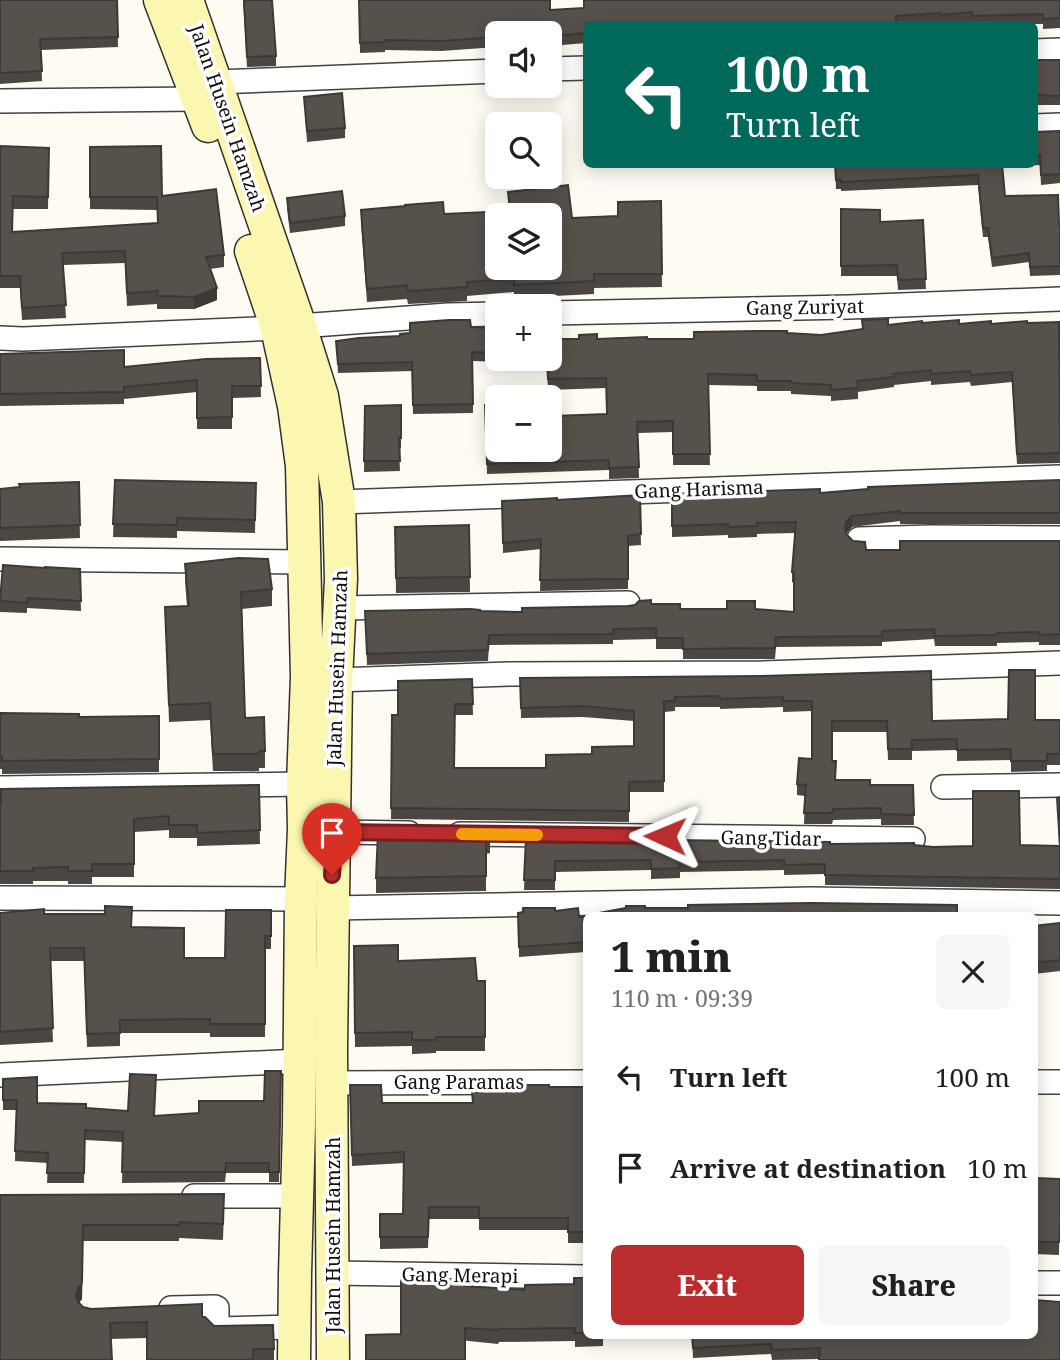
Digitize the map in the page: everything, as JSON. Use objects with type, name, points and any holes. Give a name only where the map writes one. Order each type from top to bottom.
[{"type":"street","name":"Jalan Husein Hamzah","points":[[160,0],[207,90]]},
{"type":"street","name":"Jalan Husein Hamzah","points":[[187,0],[207,90],[289,327],[323,396],[339,502],[341,579],[336,680],[332,908],[333,1360]]},
{"type":"street","points":[[1038,51],[1060,50]]},
{"type":"street","points":[[562,69],[583,68]]},
{"type":"street","points":[[0,101],[485,72]]},
{"type":"street","points":[[1038,126],[1060,125]]},
{"type":"street","name":"Gang Zuriyat","points":[[562,313],[849,307],[1060,299]]},
{"type":"street","points":[[0,338],[289,327],[449,314],[485,314]]},
{"type":"street","name":"Jalan Husein Hamzah","points":[[289,327],[294,406],[302,466],[307,677],[294,1360]]},
{"type":"street","name":"Gang Harisma","points":[[339,502],[1060,477]]},
{"type":"street","points":[[859,539],[1060,538]]},
{"type":"street","points":[[0,559],[304,562]]},
{"type":"street","points":[[340,608],[628,603]]},
{"type":"street","points":[[336,680],[509,674],[762,673],[1060,663]]},
{"type":"street","points":[[0,788],[303,785]]},
{"type":"street","points":[[943,787],[1060,785]]},
{"type":"street","name":"Gang Tidar","points":[[335,832],[913,839]]},
{"type":"street","points":[[0,898],[301,899]]},
{"type":"street","points":[[332,908],[811,899],[1060,903]]},
{"type":"street","points":[[0,1075],[300,1061]]},
{"type":"street","name":"Gang Paramas","points":[[332,1083],[583,1082]]},
{"type":"street","points":[[1038,1082],[1060,1082]]},
{"type":"street","points":[[175,1196],[296,1196]]},
{"type":"street","name":"Gang Merapi","points":[[333,1273],[583,1277]]},
{"type":"street","points":[[1038,1283],[1060,1283]]},
{"type":"street","points":[[144,1309],[212,1306],[217,1308],[219,1329],[295,1327]]},
{"type":"building","points":[[0,0],[117,0],[118,37],[40,39],[42,71],[0,73]]},
{"type":"building","points":[[244,0],[272,0],[276,56],[247,57]]},
{"type":"building","points":[[359,0],[550,0],[550,10],[584,8],[584,0],[1060,0],[1060,18],[1043,19],[1043,14],[973,16],[972,12],[896,16],[896,21],[583,21],[583,33],[562,35],[562,21],[485,21],[485,38],[360,43]]},
{"type":"building","points":[[1038,60],[1060,60],[1060,96],[1038,95]]},
{"type":"building","points":[[342,93],[345,128],[307,131],[304,97]]},
{"type":"building","points":[[1060,131],[1060,174],[1041,175],[1038,132]]},
{"type":"building","points":[[0,146],[49,148],[48,197],[13,196],[12,232],[158,223],[157,197],[90,197],[90,147],[161,146],[162,196],[216,189],[224,255],[206,257],[217,288],[194,297],[157,296],[158,291],[127,293],[125,251],[62,253],[66,305],[22,308],[20,276],[0,276]]},
{"type":"building","points":[[835,168],[1002,168],[1005,196],[1058,195],[1060,266],[1030,267],[1029,253],[992,258],[988,228],[983,228],[978,175],[841,182],[841,179],[836,180]]},
{"type":"building","points":[[568,185],[572,218],[618,216],[618,202],[661,201],[662,274],[594,274],[594,281],[514,285],[514,280],[562,280],[562,203],[509,203],[508,192],[562,189],[562,186]]},
{"type":"building","points":[[342,191],[345,216],[290,223],[287,198]]},
{"type":"building","points":[[443,202],[444,214],[485,212],[485,280],[498,280],[467,282],[467,287],[408,291],[407,285],[367,289],[361,210]]},
{"type":"building","points":[[841,209],[880,210],[880,222],[923,220],[926,279],[898,280],[897,265],[841,266]]},
{"type":"building","points":[[888,319],[888,325],[959,320],[959,324],[991,321],[991,324],[1059,322],[1060,453],[1017,454],[1012,372],[971,375],[970,371],[931,374],[931,370],[857,381],[858,388],[831,390],[831,385],[757,381],[757,375],[708,374],[710,454],[673,454],[673,421],[637,422],[639,467],[609,468],[609,460],[562,462],[562,416],[607,414],[606,378],[548,379],[548,371],[562,371],[562,339],[579,339],[579,335],[597,334],[597,339],[694,339],[694,332],[758,331],[821,335],[863,329],[862,320]]},
{"type":"building","points":[[470,320],[471,327],[485,328],[485,353],[472,352],[473,404],[413,405],[412,362],[338,364],[336,341],[400,336],[410,333],[410,323]]},
{"type":"building","points":[[124,350],[124,367],[206,359],[260,358],[261,386],[232,386],[232,417],[197,418],[197,380],[124,387],[124,392],[0,394],[0,354]]},
{"type":"building","points":[[401,405],[400,461],[364,461],[365,406]]},
{"type":"building","points":[[487,462],[548,462],[487,464]]},
{"type":"building","points":[[115,480],[256,483],[255,520],[177,518],[177,525],[113,524]]},
{"type":"building","points":[[1060,480],[1060,513],[900,511],[852,516],[846,522],[845,529],[853,541],[865,542],[866,550],[900,550],[900,541],[1060,541],[1060,634],[1039,635],[1039,632],[935,636],[934,629],[882,631],[882,636],[776,637],[775,648],[683,649],[683,638],[656,638],[656,628],[613,629],[613,634],[489,635],[488,650],[367,654],[365,611],[470,609],[522,612],[522,608],[628,606],[651,600],[651,604],[680,604],[680,609],[727,609],[727,601],[755,601],[755,609],[794,612],[792,572],[796,522],[728,527],[728,524],[672,526],[672,494],[820,489],[820,493],[868,487]]},
{"type":"building","points":[[79,482],[80,525],[0,528],[0,489],[20,487],[19,484]]},
{"type":"building","points":[[640,495],[641,534],[628,536],[628,579],[540,580],[541,539],[503,543],[502,501]]},
{"type":"building","points":[[469,525],[470,577],[396,578],[395,527]]},
{"type":"building","points":[[238,558],[268,559],[272,589],[241,592],[245,718],[264,717],[265,751],[259,751],[259,754],[213,754],[210,703],[169,705],[165,607],[189,606],[185,564]]},
{"type":"building","points":[[3,565],[80,569],[81,601],[27,598],[27,603],[0,601]]},
{"type":"building","points":[[1009,670],[1035,670],[1035,720],[1060,720],[1060,754],[1047,754],[1047,761],[1011,761],[1011,749],[957,750],[957,739],[912,740],[912,749],[888,749],[887,721],[832,721],[835,780],[870,780],[870,785],[913,785],[914,815],[881,814],[881,808],[833,809],[832,813],[804,813],[806,785],[797,784],[799,758],[812,759],[812,701],[783,701],[783,697],[720,699],[720,696],[675,697],[675,701],[664,701],[664,781],[629,782],[629,811],[391,808],[392,715],[398,715],[398,681],[472,679],[473,704],[455,704],[454,768],[546,768],[546,755],[592,754],[592,747],[634,746],[634,711],[583,706],[521,708],[520,678],[762,676],[931,671],[932,721],[1008,719]]},
{"type":"building","points":[[0,713],[79,714],[79,717],[159,716],[159,759],[2,761]]},
{"type":"building","points":[[259,785],[260,830],[197,833],[197,825],[169,825],[169,816],[134,819],[134,864],[92,864],[92,871],[68,871],[68,867],[0,871],[1,789]]},
{"type":"building","points":[[973,791],[1019,791],[1020,845],[1060,846],[1060,879],[825,875],[825,864],[784,865],[784,860],[680,862],[680,868],[651,869],[651,860],[555,861],[555,880],[524,880],[526,838],[973,846]]},
{"type":"building","points":[[1060,797],[1060,846],[1057,798]]},
{"type":"building","points":[[378,832],[490,833],[490,839],[486,839],[486,876],[376,878]]},
{"type":"building","points":[[688,905],[957,905],[957,912],[604,912],[626,906],[688,908]]},
{"type":"building","points":[[105,906],[132,907],[131,927],[184,928],[184,958],[225,958],[226,910],[271,910],[271,936],[265,936],[265,1024],[210,1024],[210,1019],[120,1020],[120,1033],[87,1034],[84,948],[50,948],[53,1028],[0,1032],[0,913],[44,909],[44,914],[105,914]]},
{"type":"building","points":[[523,908],[555,908],[555,911],[578,908],[579,917],[583,916],[583,942],[519,947],[518,913],[523,912]]},
{"type":"building","points":[[1060,923],[1060,960],[1038,963],[1038,926]]},
{"type":"building","points":[[398,945],[398,961],[475,958],[477,981],[485,981],[485,1037],[412,1040],[412,1032],[355,1033],[354,946]]},
{"type":"building","points":[[265,1071],[281,1071],[279,1172],[269,1172],[269,1163],[226,1163],[225,1172],[122,1172],[123,1132],[85,1130],[84,1173],[47,1173],[48,1153],[15,1151],[17,1100],[3,1100],[3,1079],[37,1077],[37,1103],[86,1104],[86,1108],[128,1111],[130,1074],[156,1075],[154,1116],[199,1113],[199,1101],[264,1101]]},
{"type":"building","points":[[350,1085],[381,1085],[382,1103],[473,1103],[472,1092],[510,1092],[510,1085],[583,1087],[583,1232],[568,1232],[568,1218],[479,1218],[479,1207],[429,1207],[428,1237],[380,1237],[380,1214],[403,1214],[404,1152],[352,1155]]},
{"type":"building","points":[[1038,1178],[1060,1179],[1059,1242],[1038,1242]]},
{"type":"building","points":[[224,1194],[223,1224],[179,1222],[179,1225],[83,1225],[82,1283],[76,1295],[78,1302],[91,1309],[202,1304],[202,1317],[214,1326],[273,1325],[274,1349],[253,1349],[253,1360],[147,1360],[147,1322],[110,1323],[112,1360],[0,1360],[0,1195]]},
{"type":"building","points":[[574,1278],[583,1278],[583,1333],[575,1333],[575,1328],[465,1328],[465,1360],[366,1360],[366,1335],[401,1334],[401,1279],[465,1279],[465,1286],[525,1290],[525,1285],[574,1284]]},
{"type":"building","points":[[1038,1300],[1060,1302],[1060,1360],[819,1360],[820,1348],[772,1350],[771,1344],[693,1348],[692,1339],[1038,1339]]},
{"type":"slow traffic","points":[[462,834],[537,835]]},
{"type":"route","points":[[332,875],[335,832],[665,836]]}]
